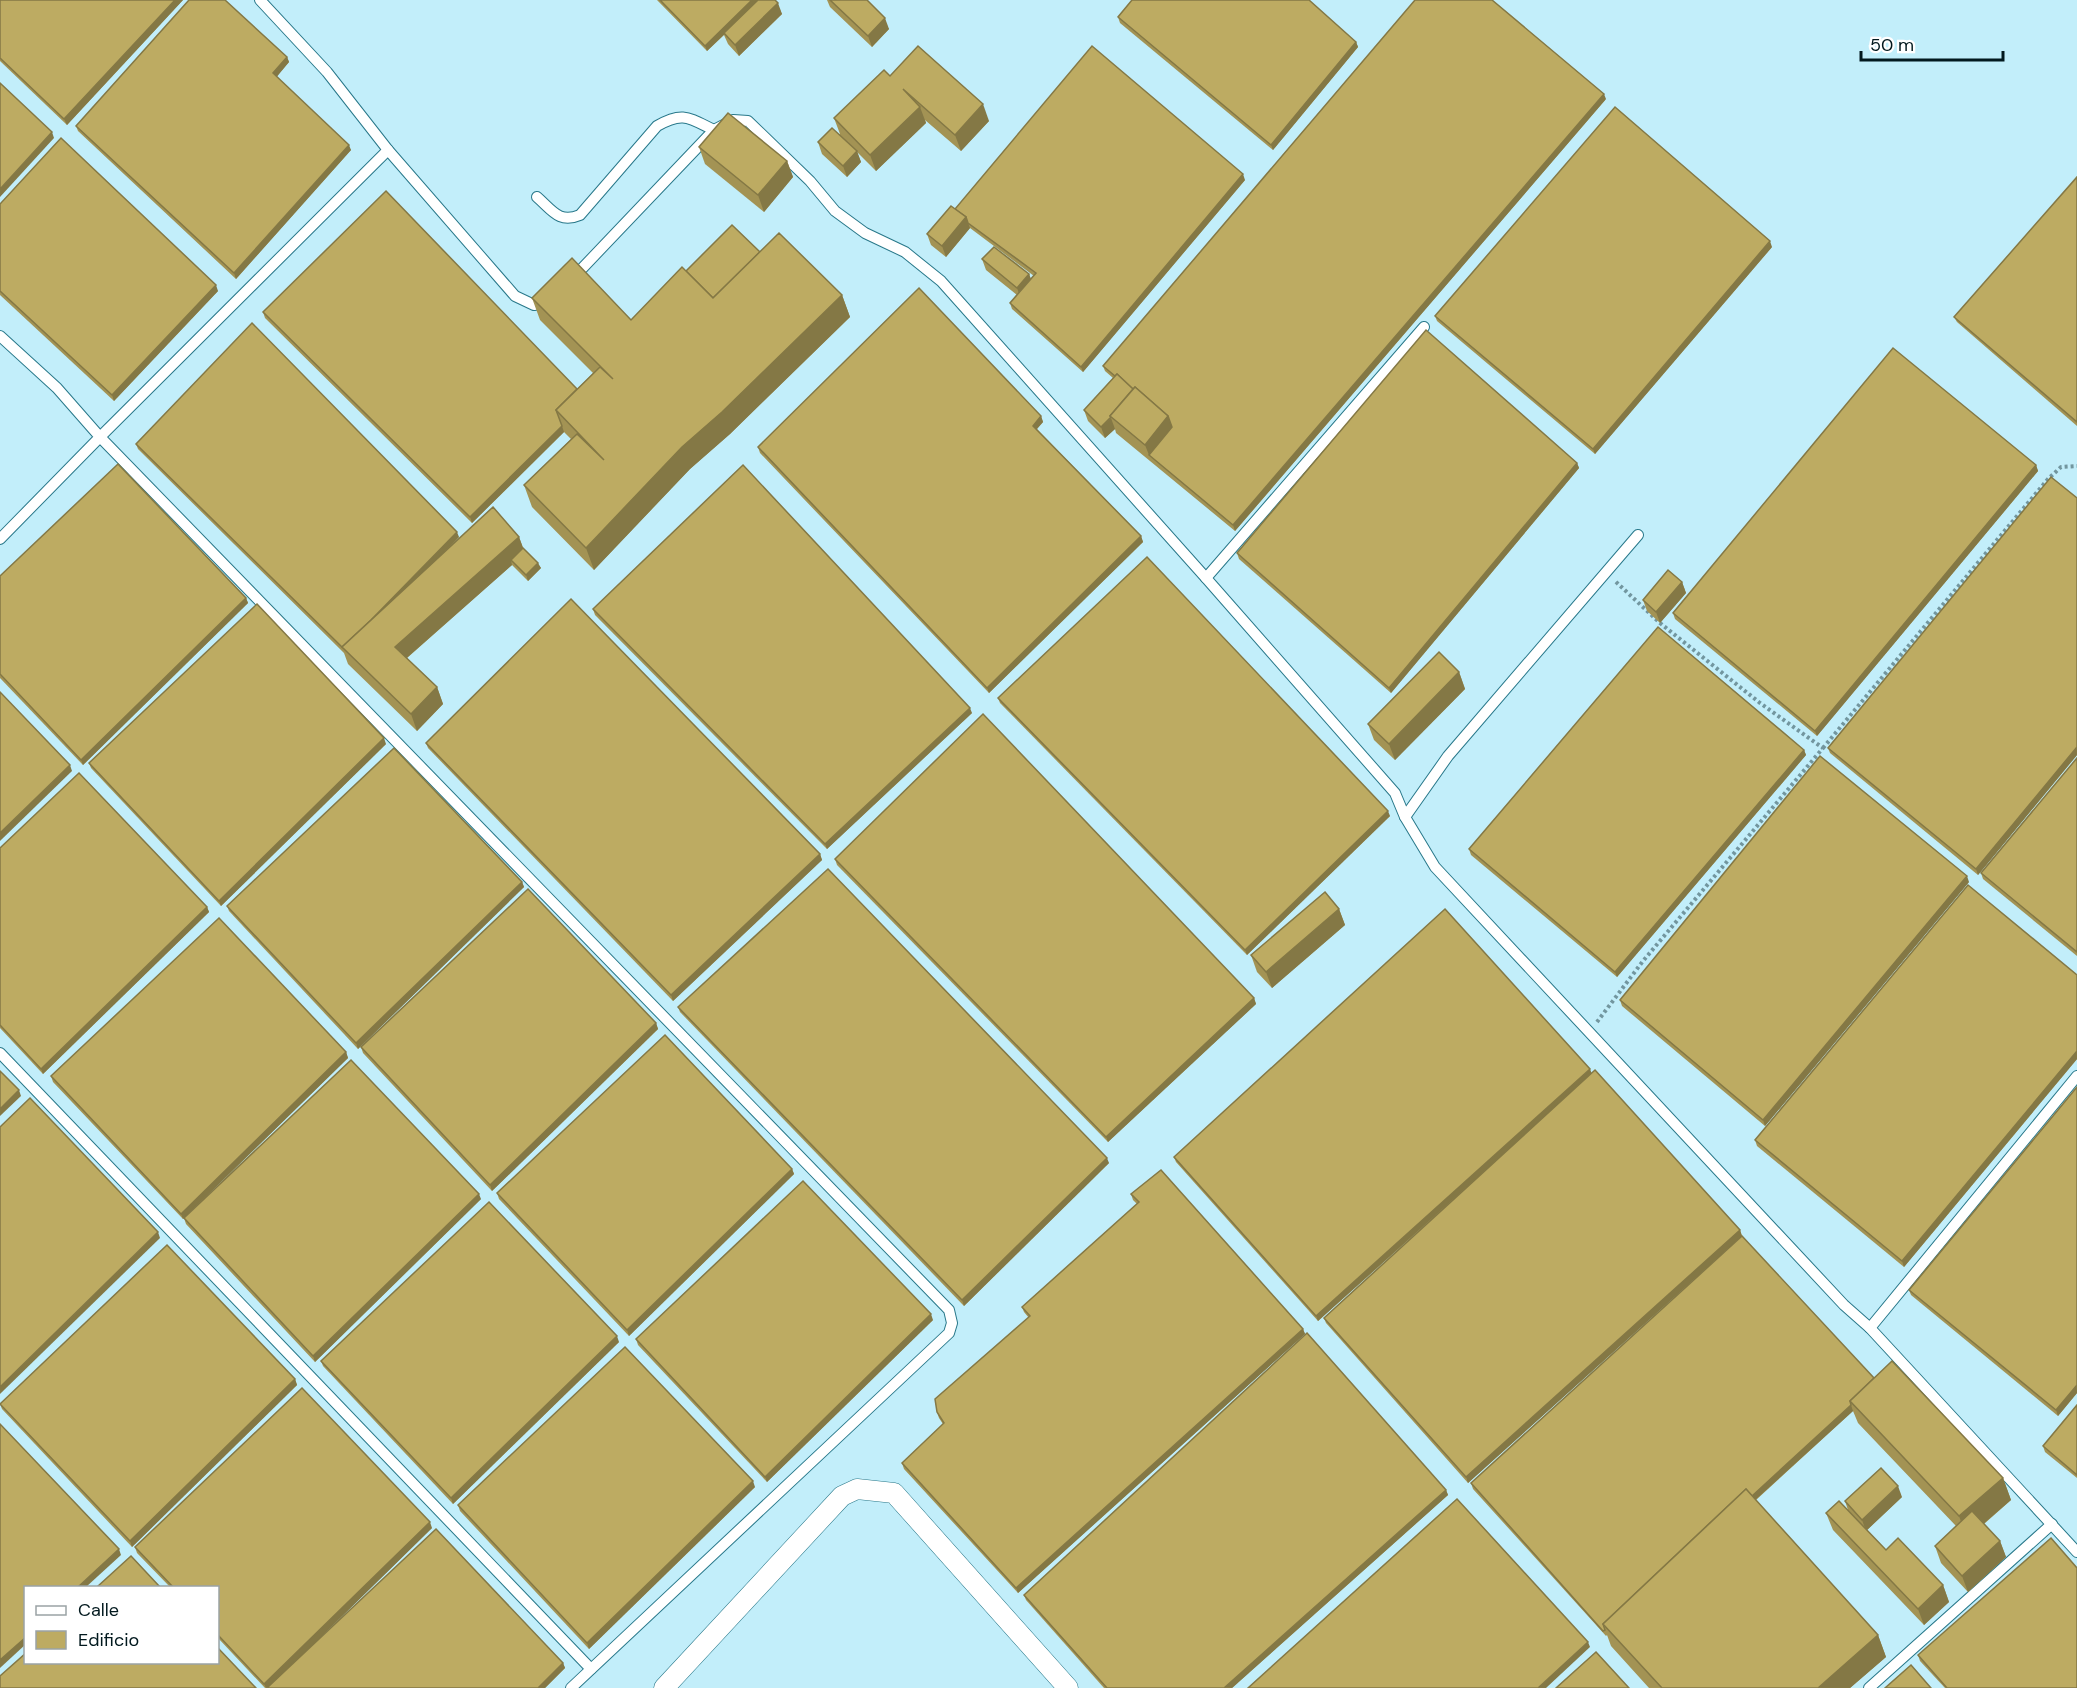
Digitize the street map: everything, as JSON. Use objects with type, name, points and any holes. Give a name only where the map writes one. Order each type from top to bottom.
[{"type":"street","points":[[664,1688],[842,1496],[857,1489],[894,1493],[1068,1688]]},
{"type":"lane","points":[[260,0],[327,72],[387,150],[515,296],[534,305],[550,303],[558,294]]},
{"type":"lane","points":[[537,197],[562,218],[570,219],[580,215],[657,126],[671,118],[686,117],[714,130]]},
{"type":"lane","points":[[566,285],[714,130],[733,120],[748,122],[810,181],[835,211],[865,233],[905,252],[941,281],[1395,793],[1405,817],[1436,867],[2077,1552]]},
{"type":"lane","points":[[0,539],[387,150]]},
{"type":"lane","points":[[1206,578],[1424,327]]},
{"type":"lane","points":[[0,336],[57,388],[100,437],[949,1310],[952,1323],[949,1333],[571,1688]]},
{"type":"lane","points":[[1405,817],[1448,756],[1638,536]]},
{"type":"lane","points":[[0,1053],[591,1669]]},
{"type":"lane","points":[[1869,1328],[2077,1076]]},
{"type":"lane","points":[[1869,1688],[2052,1524]]},
{"type":"path","points":[[1590,1032],[1643,961],[2048,478],[2061,467],[2077,466]]},
{"type":"path","points":[[1606,573],[1660,623],[1760,704],[1823,748]]},
{"type":"building","points":[[0,0],[175,0],[64,119],[0,58]]},
{"type":"building","points":[[189,0],[225,0],[287,57],[273,73],[349,145],[234,273],[76,126]]},
{"type":"building","points":[[660,0],[752,0],[705,46]]},
{"type":"building","points":[[758,0],[775,0],[778,3],[735,45],[724,33]]},
{"type":"building","points":[[830,0],[867,0],[885,18],[868,36]]},
{"type":"building","points":[[1132,0],[1309,0],[1356,42],[1271,145],[1118,17]]},
{"type":"building","points":[[1415,0],[1492,0],[1604,94],[1233,525],[1149,455],[1172,427],[1168,416],[1135,387],[1133,389],[1117,374],[1115,376],[1103,366]]},
{"type":"building","points":[[918,46],[983,104],[955,135],[903,89],[920,107],[870,155],[834,118],[884,70],[890,76]]},
{"type":"building","points":[[1092,46],[1243,174],[1081,367],[1010,303],[1036,273],[968,223],[966,217],[955,209]]},
{"type":"building","points":[[0,83],[52,132],[0,189]]},
{"type":"building","points":[[1615,107],[1770,241],[1593,449],[1435,316]]},
{"type":"building","points":[[728,113],[787,161],[758,195],[699,147]]},
{"type":"building","points":[[832,128],[857,151],[843,166],[818,142]]},
{"type":"building","points":[[61,138],[216,285],[112,395],[0,291],[0,204]]},
{"type":"building","points":[[2077,177],[2077,422],[1954,317]]},
{"type":"building","points":[[386,191],[577,389],[556,410],[562,426],[470,517],[263,312]]},
{"type":"building","points":[[951,206],[966,217],[942,246],[927,234]]},
{"type":"building","points":[[732,225],[760,252],[713,298],[686,271]]},
{"type":"building","points":[[779,233],[842,295],[722,412],[682,447],[586,548],[524,485],[577,434],[604,460],[556,410],[600,367],[613,379],[532,298],[572,258],[631,320],[682,267],[713,298]]},
{"type":"building","points":[[994,247],[1029,274],[1017,288],[982,259]]},
{"type":"building","points":[[919,288],[1041,416],[1033,426],[1141,536],[987,688],[758,447]]},
{"type":"building","points":[[252,323],[457,532],[343,648],[136,444]]},
{"type":"building","points":[[1426,330],[1577,463],[1389,688],[1237,553]]},
{"type":"building","points":[[1893,348],[2036,465],[1815,731],[1673,613]]},
{"type":"building","points":[[1117,374],[1133,389],[1101,427],[1084,410]]},
{"type":"building","points":[[1135,387],[1168,416],[1145,445],[1110,416]]},
{"type":"building","points":[[118,464],[246,598],[81,760],[0,674],[0,576]]},
{"type":"building","points":[[743,465],[970,708],[825,844],[593,609]]},
{"type":"building","points":[[2051,477],[2077,498],[2077,747],[1976,869],[1828,748]]},
{"type":"building","points":[[493,507],[519,537],[395,647],[437,687],[411,714],[342,647]]},
{"type":"building","points":[[523,548],[538,563],[526,575],[511,560]]},
{"type":"building","points":[[1147,557],[1388,811],[1245,950],[998,698]]},
{"type":"building","points":[[1668,570],[1682,582],[1656,612],[1643,600]]},
{"type":"building","points":[[571,599],[820,854],[671,995],[426,743]]},
{"type":"building","points":[[257,604],[384,738],[219,901],[89,763]]},
{"type":"building","points":[[1658,627],[1804,750],[1615,972],[1469,849]]},
{"type":"building","points":[[1439,652],[1459,672],[1389,744],[1368,724]]},
{"type":"building","points":[[0,692],[70,765],[0,833]]},
{"type":"building","points":[[983,714],[1254,998],[1106,1137],[835,859]]},
{"type":"building","points":[[394,748],[522,882],[356,1043],[227,906]]},
{"type":"building","points":[[1820,756],[1967,876],[1763,1120],[1620,1000]]},
{"type":"building","points":[[2077,758],[2077,952],[1981,873]]},
{"type":"building","points":[[79,773],[207,907],[41,1069],[0,1025],[0,848]]},
{"type":"building","points":[[828,869],[1107,1158],[962,1300],[678,1007]]},
{"type":"building","points":[[1968,885],[2077,975],[2077,1051],[1902,1261],[1755,1140]]},
{"type":"building","points":[[528,889],[656,1023],[490,1185],[361,1047]]},
{"type":"building","points":[[1325,892],[1339,909],[1266,972],[1251,955]]},
{"type":"building","points":[[1445,909],[1590,1069],[1316,1316],[1174,1157]]},
{"type":"building","points":[[219,918],[346,1052],[181,1214],[51,1076]]},
{"type":"building","points":[[665,1035],[792,1169],[627,1330],[497,1193]]},
{"type":"building","points":[[351,1060],[479,1194],[313,1356],[184,1218]]},
{"type":"building","points":[[1595,1070],[1740,1230],[1466,1477],[1324,1318]]},
{"type":"building","points":[[0,1071],[19,1090],[0,1109]]},
{"type":"building","points":[[2077,1087],[2077,1385],[2056,1410],[1909,1290]]},
{"type":"building","points":[[30,1098],[158,1232],[0,1387],[0,1127]]},
{"type":"building","points":[[1161,1170],[1303,1329],[1016,1588],[902,1463],[944,1423],[937,1412],[935,1399],[1030,1316],[1022,1307],[1139,1202],[1131,1194]]},
{"type":"building","points":[[803,1181],[931,1314],[765,1477],[636,1339]]},
{"type":"building","points":[[489,1202],[617,1336],[451,1498],[321,1361]]},
{"type":"building","points":[[1742,1236],[1874,1378],[1850,1401],[1851,1405],[1752,1496],[1746,1489],[1603,1624],[1605,1630],[1603,1631],[1471,1483]]},
{"type":"building","points":[[167,1245],[295,1379],[130,1541],[0,1404]]},
{"type":"building","points":[[1307,1333],[1446,1490],[1224,1688],[1107,1688],[1024,1595]]},
{"type":"building","points":[[625,1347],[753,1481],[587,1643],[458,1505]]},
{"type":"building","points":[[1892,1361],[2003,1478],[1959,1516],[1850,1401]]},
{"type":"building","points":[[302,1388],[430,1522],[264,1684],[219,1636],[219,1586],[172,1586],[135,1547]]},
{"type":"building","points":[[2077,1405],[2077,1475],[2043,1446]]},
{"type":"building","points":[[0,1424],[119,1549],[79,1586],[24,1586],[24,1639],[0,1660]]},
{"type":"building","points":[[1881,1468],[1898,1486],[1862,1520],[1845,1501]]},
{"type":"building","points":[[1746,1489],[1878,1635],[1818,1688],[1662,1688],[1603,1624]]},
{"type":"building","points":[[1457,1499],[1588,1642],[1538,1688],[1248,1688]]},
{"type":"building","points":[[1839,1501],[1886,1550],[1898,1538],[1943,1585],[1918,1609],[1826,1513]]},
{"type":"building","points":[[1972,1511],[2000,1541],[1962,1576],[1935,1546]]},
{"type":"building","points":[[436,1529],[563,1663],[538,1688],[268,1687]]},
{"type":"building","points":[[2051,1538],[2077,1568],[2077,1688],[1947,1688],[1918,1655]]},
{"type":"building","points":[[131,1556],[159,1586],[98,1586]]},
{"type":"building","points":[[219,1649],[256,1688],[0,1688],[0,1676],[24,1655],[24,1664],[219,1664]]},
{"type":"building","points":[[1596,1652],[1629,1688],[1556,1688]]},
{"type":"building","points":[[1911,1665],[1931,1688],[1885,1688]]}]
